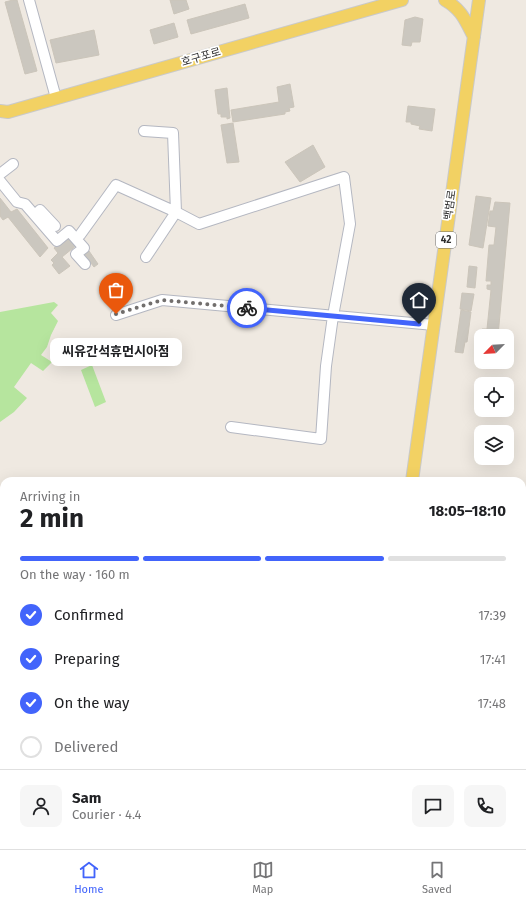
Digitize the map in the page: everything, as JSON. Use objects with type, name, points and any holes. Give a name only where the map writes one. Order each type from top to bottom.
[{"type":"main road","name":"호구포로","points":[[3,112],[402,0]]},
{"type":"main road","points":[[445,0],[453,5],[463,16],[474,37]]},
{"type":"main road","name":"백범로","points":[[413,477],[479,0]]},
{"type":"street","points":[[29,0],[56,98]]},
{"type":"street","points":[[144,131],[172,133],[176,212],[146,257]]},
{"type":"street","points":[[0,174],[14,164]]},
{"type":"street","points":[[80,235],[116,185],[199,224],[344,177],[350,224],[333,316],[326,366],[321,439],[231,427]]},
{"type":"street","points":[[0,181],[17,202],[25,204],[56,241],[69,231],[84,248],[76,254],[85,264]]},
{"type":"street","points":[[35,215],[40,210],[55,226]]},
{"type":"street","points":[[116,314],[162,300],[434,325]]},
{"type":"green space","points":[[54,302],[58,305],[51,313],[58,321],[47,347],[41,355],[52,362],[43,371],[31,363],[14,387],[27,398],[14,412],[0,422],[0,312]]},
{"type":"green space","points":[[92,365],[106,402],[95,407],[81,370]]},
{"type":"building","points":[[17,0],[37,71],[25,74],[5,2]]},
{"type":"building","points":[[170,0],[186,0],[189,9],[174,14]]},
{"type":"building","points":[[245,4],[249,18],[191,34],[187,20]]},
{"type":"building","points":[[415,17],[423,19],[420,42],[412,42],[411,46],[402,45],[405,20]]},
{"type":"building","points":[[174,23],[178,37],[154,44],[150,30]]},
{"type":"building","points":[[94,30],[99,55],[56,63],[50,40]]},
{"type":"building","points":[[290,84],[294,107],[289,108],[290,111],[285,112],[285,114],[233,122],[231,110],[279,102],[277,87]]},
{"type":"building","points":[[227,88],[230,118],[227,119],[227,117],[221,117],[221,114],[218,114],[215,90]]},
{"type":"building","points":[[408,106],[435,109],[432,131],[419,129],[420,126],[411,124],[411,122],[406,122]]},
{"type":"building","points":[[233,123],[239,162],[227,163],[221,125]]},
{"type":"building","points":[[313,145],[325,167],[300,182],[285,162]]},
{"type":"building","points":[[476,196],[491,198],[483,248],[469,245]]},
{"type":"building","points":[[0,198],[11,212],[17,209],[48,248],[40,257],[8,217],[3,220],[0,216]]},
{"type":"building","points":[[495,202],[510,203],[499,329],[487,329],[491,290],[487,289],[487,285],[491,285],[491,281],[486,281],[489,245],[494,245],[496,227],[488,226],[490,211],[493,211]]},
{"type":"building","points":[[70,235],[78,244],[62,257],[70,266],[59,274],[52,265],[54,263],[51,260],[58,253],[54,248]]},
{"type":"building","points":[[89,251],[98,264],[94,267],[84,254]]},
{"type":"building","points":[[469,266],[477,267],[475,288],[467,287]]},
{"type":"building","points":[[462,293],[474,294],[471,311],[460,309]]},
{"type":"building","points":[[461,310],[471,312],[467,342],[465,342],[463,353],[455,352]]},
{"type":"way so far","points":[[116,314],[162,300],[247,308]]},
{"type":"place","name":"씨유간석휴먼시아점","points":[[116,314]]},
{"type":"route","points":[[247,308],[419,324]]}]
